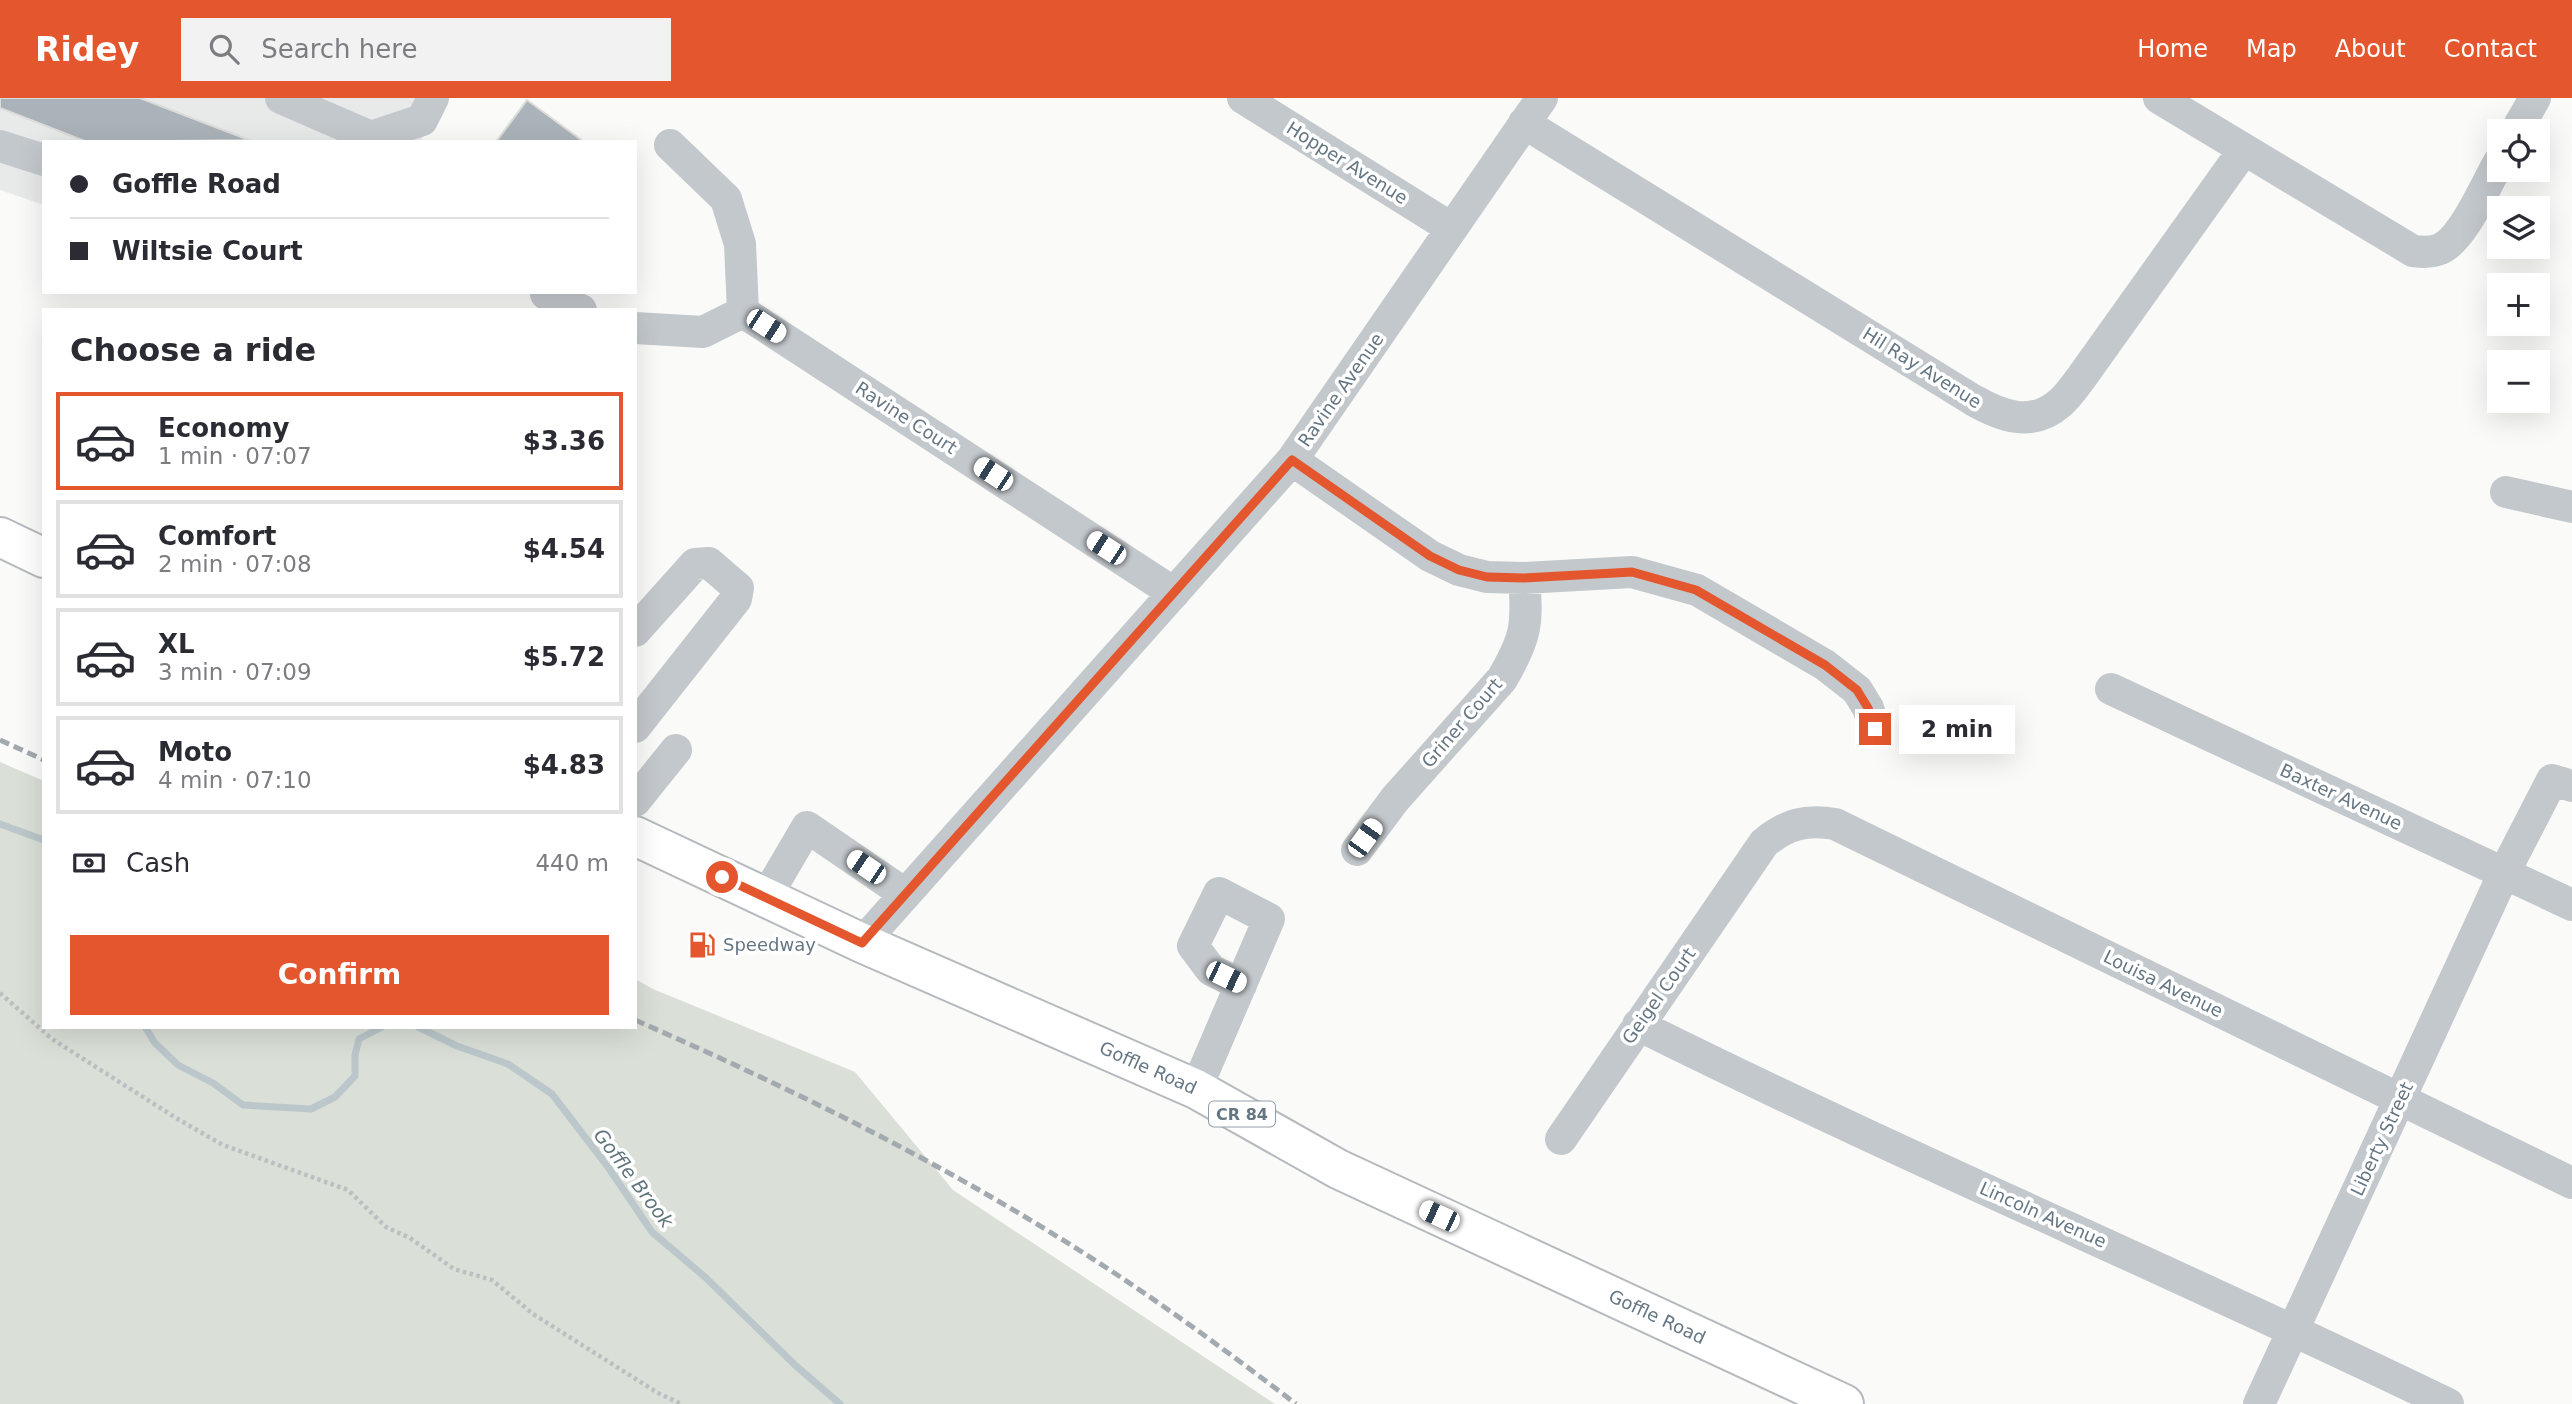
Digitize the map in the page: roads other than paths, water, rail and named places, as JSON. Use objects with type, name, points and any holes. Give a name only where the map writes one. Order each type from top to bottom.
[{"type":"main road","points":[[0,537],[42,557]]},
{"type":"main road","name":"Goffle Road","points":[[637,836],[862,943],[1196,1089],[1338,1169],[1844,1404]]},
{"type":"street","points":[[281,98],[369,139],[422,120],[433,98]]},
{"type":"street","name":"Hopper Avenue","points":[[1243,98],[1451,228]]},
{"type":"street","points":[[2159,98],[2413,251],[2427,252],[2442,248],[2455,238],[2487,182]]},
{"type":"street","points":[[2523,119],[2535,98]]},
{"type":"street","name":"Ravine Avenue","points":[[862,943],[1292,460],[1533,110]]},
{"type":"street","name":"Hil Ray Avenue","points":[[1533,110],[1973,400],[1996,414],[2020,418],[2040,415],[2060,404],[2244,150]]},
{"type":"street","points":[[637,328],[703,332],[743,312],[740,244],[726,199],[670,145]]},
{"type":"street","points":[[0,146],[42,159]]},
{"type":"street","points":[[546,294],[577,308]]},
{"type":"street","name":"Ravine Court","points":[[743,312],[1174,593]]},
{"type":"street","points":[[1292,460],[1430,556],[1459,570],[1487,577],[1524,578],[1632,572],[1696,590],[1825,665],[1847,681],[1863,699],[1875,729]]},
{"type":"street","points":[[2506,492],[2572,507]]},
{"type":"street","points":[[637,629],[695,564],[709,563],[738,589],[736,600],[637,724]]},
{"type":"street","name":"Griner Court","points":[[1357,850],[1395,799],[1502,679],[1524,632],[1527,615],[1524,578]]},
{"type":"street","name":"Baxter Avenue","points":[[2110,690],[2572,905]]},
{"type":"street","points":[[637,799],[676,750]]},
{"type":"street","name":"Liberty Street","points":[[2259,1404],[2504,873],[2552,780],[2572,786]]},
{"type":"street","name":"Louisa Avenue","points":[[1757,854],[1764,843],[1778,831],[1796,823],[1816,821],[1835,824],[2572,1183]]},
{"type":"street","points":[[766,897],[807,827],[905,894]]},
{"type":"street","name":"Geigel Court","points":[[1561,1139],[1757,854]]},
{"type":"street","points":[[1196,1089],[1241,985]]},
{"type":"street","name":"Lincoln Avenue","points":[[1638,1025],[1789,1100],[2294,1329],[2448,1404]]},
{"type":"waterway","name":"Goffle Brook","points":[[0,824],[42,839]]},
{"type":"waterway","name":"Goffle Brook","points":[[146,1029],[155,1043],[178,1065],[213,1083],[243,1105],[311,1109],[335,1097],[355,1076],[355,1055],[359,1039],[378,1029]]},
{"type":"waterway","name":"Goffle Brook","points":[[422,1029],[457,1046],[508,1064],[552,1094],[608,1167],[652,1232],[705,1277],[795,1365],[840,1404]]},
{"type":"railway","points":[[0,740],[42,759]]},
{"type":"railway","points":[[637,1021],[851,1121],[1007,1206],[1089,1256],[1149,1297],[1296,1404]]},
{"type":"place","name":"Speedway","points":[[702,945]]}]
